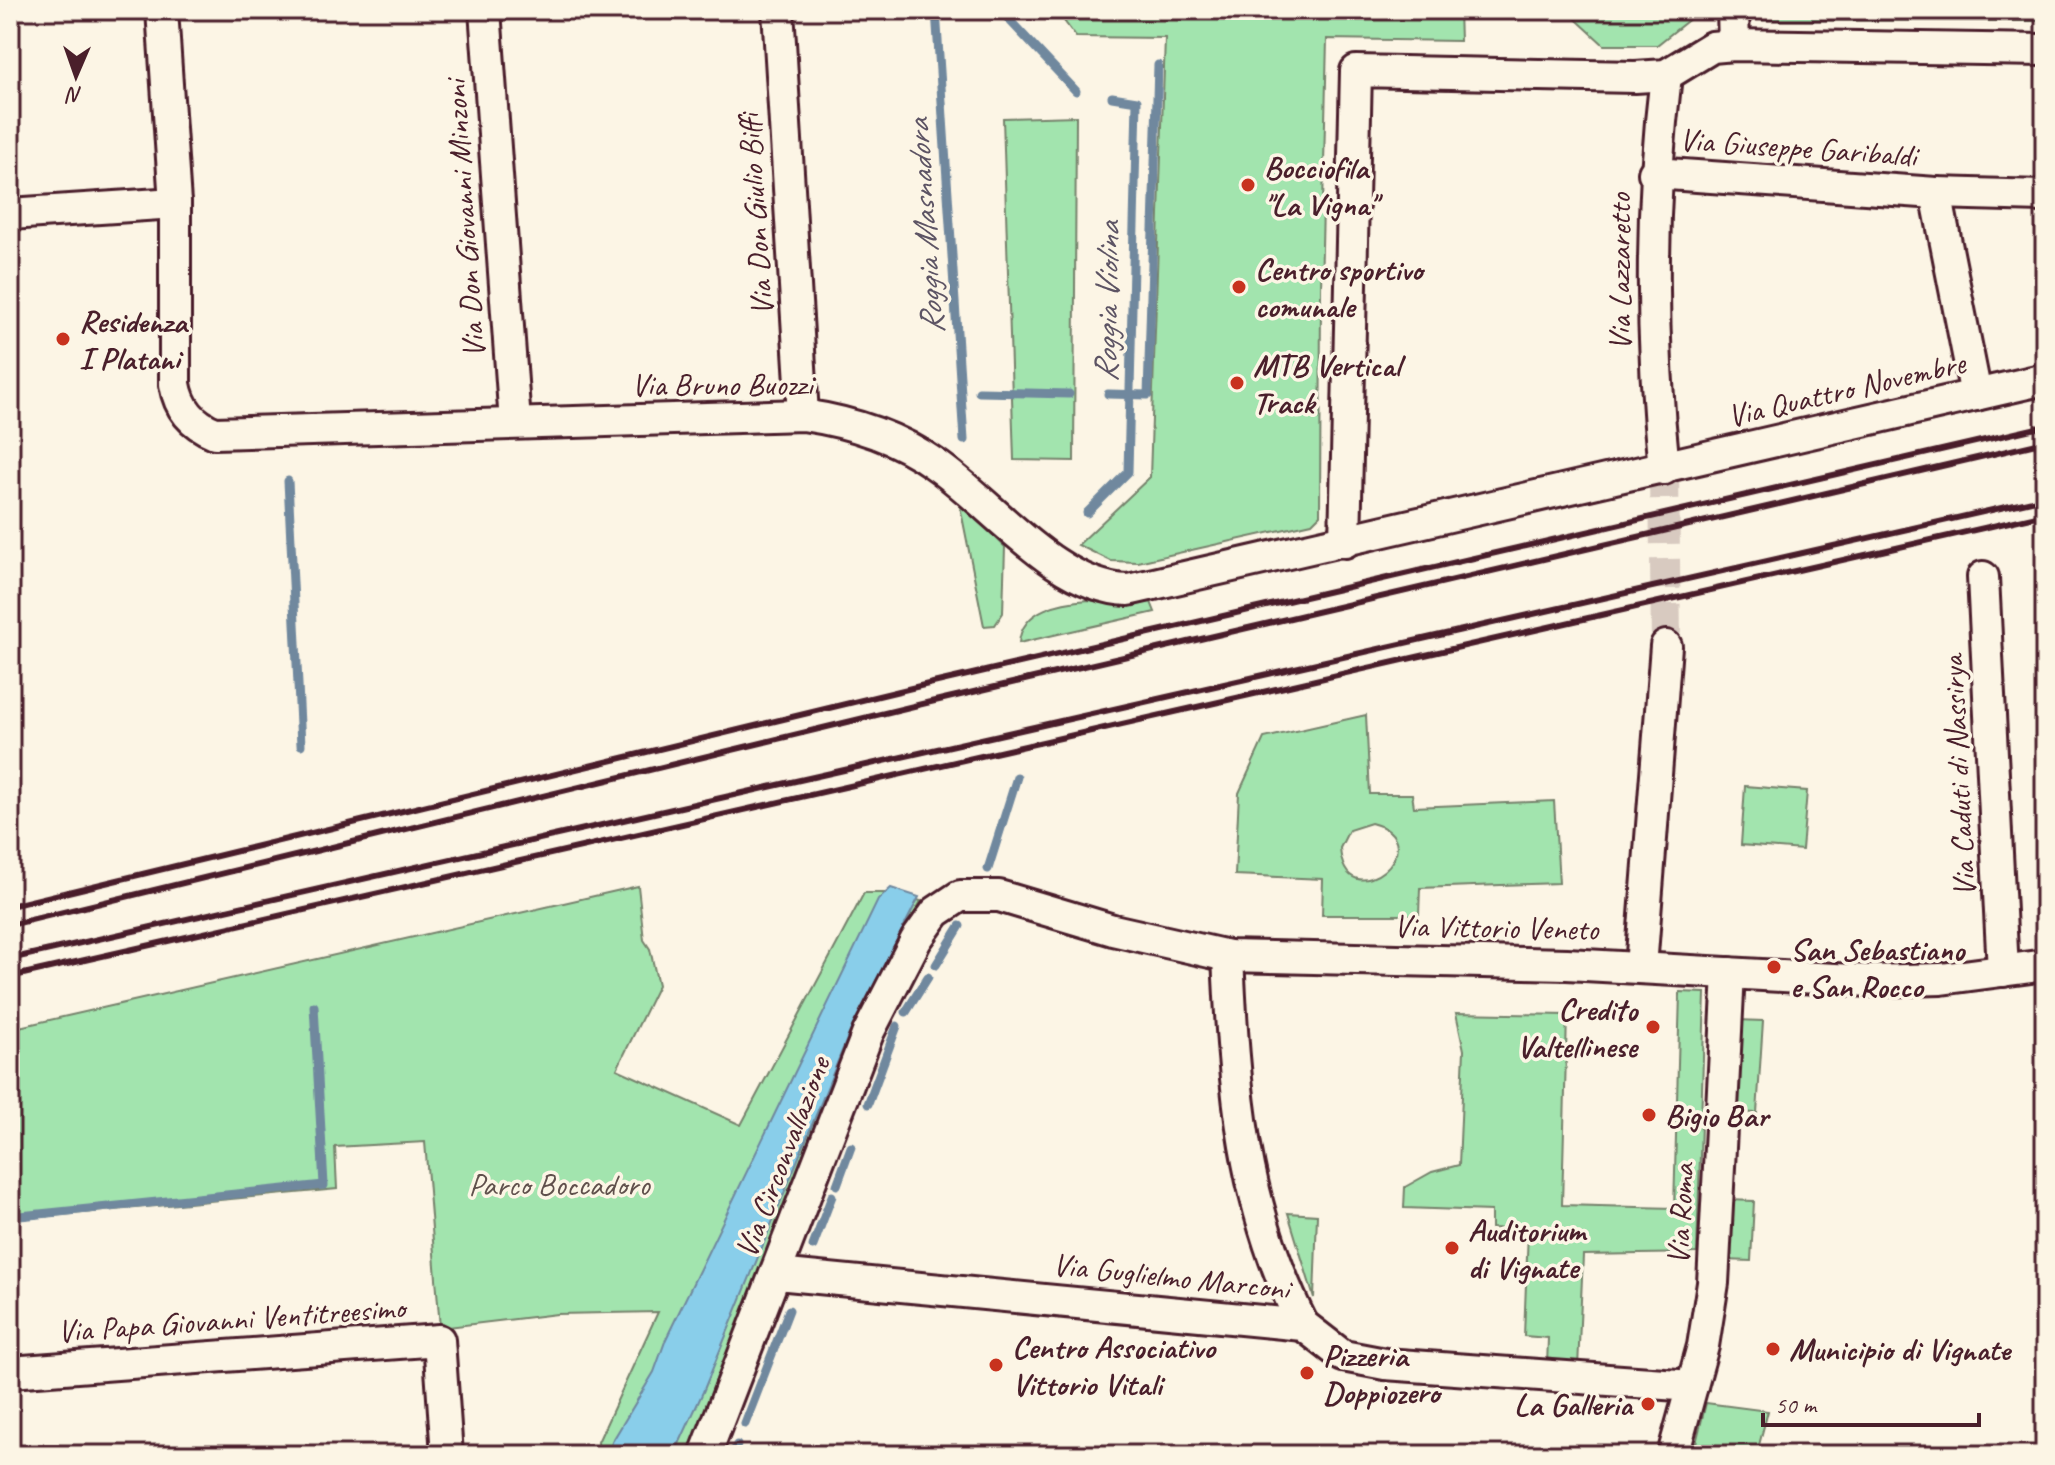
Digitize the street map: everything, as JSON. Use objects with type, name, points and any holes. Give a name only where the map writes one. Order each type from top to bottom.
[{"type":"street","points":[[10,214],[175,203],[162,10]]},
{"type":"street","name":"Via Don Giovanni Minzoni","points":[[485,10],[515,423]]},
{"type":"street","name":"Via Don Giulio Biffi","points":[[778,10],[803,415]]},
{"type":"street","points":[[1733,10],[1734,45]]},
{"type":"street","points":[[1345,542],[1356,71],[1666,75],[1712,47],[1734,45],[2045,50]]},
{"type":"street","name":"Via Lazzaretto","points":[[1664,469],[1657,408],[1652,284],[1654,173],[1666,75]]},
{"type":"street","name":"Via Giuseppe Garibaldi","points":[[1654,173],[1936,193],[2045,196]]},
{"type":"street","name":"Via Giuseppe Garibaldi","points":[[1936,193],[1976,395]]},
{"type":"street","name":"Via Bruno Buozzi","points":[[175,203],[175,384],[180,402],[191,418],[210,431],[229,434],[803,415],[854,425],[915,451],[950,475],[1068,572],[1101,587],[1146,588],[1345,542]]},
{"type":"street","name":"Via Quattro Novembre","points":[[1345,542],[2045,379]]},
{"type":"street","name":"Via Caduti di Nassirya","points":[[1983,577],[2003,971]]},
{"type":"street","points":[[1641,967],[1666,646]]},
{"type":"street","name":"Via Vittorio Veneto","points":[[953,900],[969,894],[999,896],[1113,930],[1228,956],[1641,967],[1870,981],[1941,979],[2045,965]]},
{"type":"street","name":"Via Circonvallazione","points":[[705,1455],[777,1274],[842,1093],[868,1033],[916,940],[936,912],[953,900]]},
{"type":"street","points":[[1228,956],[1237,1111],[1251,1188],[1271,1253],[1303,1325]]},
{"type":"street","name":"Via Roma","points":[[1673,1455],[1692,1386],[1713,1283],[1729,973]]},
{"type":"street","name":"Via Guglielmo Marconi","points":[[777,1274],[1303,1325],[1335,1352],[1356,1360],[1692,1386]]},
{"type":"street","name":"Via Papa Giovanni Ventitreesimo","points":[[10,1372],[439,1340],[447,1455]]},
{"type":"green space","name":"Centro sportivo comunale","points":[[1056,10],[1459,10],[1460,41],[1327,39],[1320,515],[1312,523],[1138,562],[1111,561],[1078,545],[1150,477],[1165,38],[1076,37]]},
{"type":"green space","points":[[1566,10],[1701,10],[1657,45],[1604,45]]},
{"type":"green space","points":[[1762,10],[2045,10],[2045,21],[1762,20]]},
{"type":"green space","points":[[1076,116],[1074,461],[1014,460],[1003,118]]},
{"type":"green space","points":[[959,501],[1005,547],[1003,613],[995,625],[984,626]]},
{"type":"green space","points":[[1089,600],[1124,606],[1151,602],[1155,612],[1019,643],[1027,622],[1035,615],[1056,605]]},
{"type":"green space","points":[[1366,715],[1370,794],[1412,794],[1414,807],[1554,801],[1559,883],[1420,888],[1419,915],[1322,915],[1323,879],[1235,875],[1239,793],[1264,738]],"holes":[[[1371,823],[1390,832],[1397,845],[1394,859],[1384,871],[1371,878],[1357,879],[1346,869],[1340,848],[1349,830]]]},
{"type":"green space","points":[[1745,786],[1807,791],[1802,850],[1741,845]]},
{"type":"green space","name":"Parco Boccadoro","points":[[638,886],[644,940],[650,949],[658,985],[617,1069],[741,1125],[864,893],[895,893],[921,901],[852,1034],[692,1455],[599,1455],[598,1442],[658,1312],[557,1314],[440,1328],[425,1142],[335,1147],[337,1189],[10,1220],[10,1029]]},
{"type":"green space","points":[[1680,992],[1705,993],[1697,1253],[1583,1255],[1578,1368],[1547,1366],[1548,1338],[1524,1336],[1528,1230],[1491,1228],[1491,1211],[1404,1208],[1405,1187],[1432,1172],[1459,1165],[1464,1050],[1456,1013],[1567,1015],[1562,1205],[1674,1208]]},
{"type":"green space","points":[[1737,1020],[1763,1021],[1757,1113],[1731,1112]]},
{"type":"green space","points":[[1728,1200],[1754,1201],[1751,1261],[1724,1260]]},
{"type":"green space","points":[[1288,1213],[1317,1215],[1314,1298]]},
{"type":"green space","points":[[1706,1403],[1768,1411],[1759,1445],[1751,1455],[1693,1455]]},
{"type":"water","points":[[891,888],[919,897],[849,1034],[703,1392],[674,1455],[609,1455],[612,1442],[654,1372],[666,1339],[878,900]]},
{"type":"waterway","name":"Roggia Masnadora","points":[[936,10],[964,440]]},
{"type":"waterway","name":"Roggia Violina","points":[[1000,10],[1076,91]]},
{"type":"waterway","points":[[1108,394],[1148,395],[1158,65]]},
{"type":"waterway","name":"Roggia Violina","points":[[1087,513],[1128,472],[1137,101],[1112,97]]},
{"type":"waterway","points":[[979,392],[1069,394]]},
{"type":"waterway","points":[[288,481],[301,745]]},
{"type":"waterway","name":"Roggia Violina","points":[[988,869],[1017,777]]},
{"type":"waterway","name":"Roggia Violina","points":[[936,965],[960,926]]},
{"type":"waterway","name":"Roggia Violina","points":[[906,1012],[928,977]]},
{"type":"waterway","points":[[10,1217],[324,1185],[314,1006]]},
{"type":"waterway","name":"Roggia Violina","points":[[868,1104],[897,1026]]},
{"type":"waterway","name":"Roggia Violina","points":[[837,1185],[851,1147]]},
{"type":"waterway","name":"Roggia Violina","points":[[813,1246],[832,1196]]},
{"type":"waterway","name":"Roggia Violina","points":[[745,1424],[789,1310]]},
{"type":"waterway","name":"Roggia Violina","points":[[733,1455],[737,1445]]},
{"type":"tunnel","points":[[1664,469],[1666,646]]},
{"type":"railway","points":[[10,906],[920,686],[2045,426]]},
{"type":"railway","points":[[10,925],[922,704],[2045,442]]},
{"type":"railway","points":[[10,959],[2045,498]]},
{"type":"railway","points":[[10,977],[2045,514]]},
{"type":"place","name":"Bocciofila \"La Vigna\"","points":[[1248,185]]},
{"type":"place","name":"Centro sportivo comunale","points":[[1239,287]]},
{"type":"place","name":"Residenza I Platani","points":[[63,339]]},
{"type":"place","name":"MTB Vertical Track","points":[[1237,383]]},
{"type":"place","name":"San Sebastiano e San Rocco","points":[[1774,967]]},
{"type":"place","name":"Credito Valtellinese","points":[[1653,1027]]},
{"type":"place","name":"Bigio Bar","points":[[1649,1115]]},
{"type":"place","name":"Auditorium di Vignate","points":[[1452,1248]]},
{"type":"place","name":"Municipio di Vignate","points":[[1773,1349]]},
{"type":"place","name":"Centro Associativo Vittorio Vitali","points":[[996,1365]]},
{"type":"place","name":"Pizzeria Doppiozero","points":[[1307,1373]]},
{"type":"place","name":"La Galleria","points":[[1648,1404]]}]
